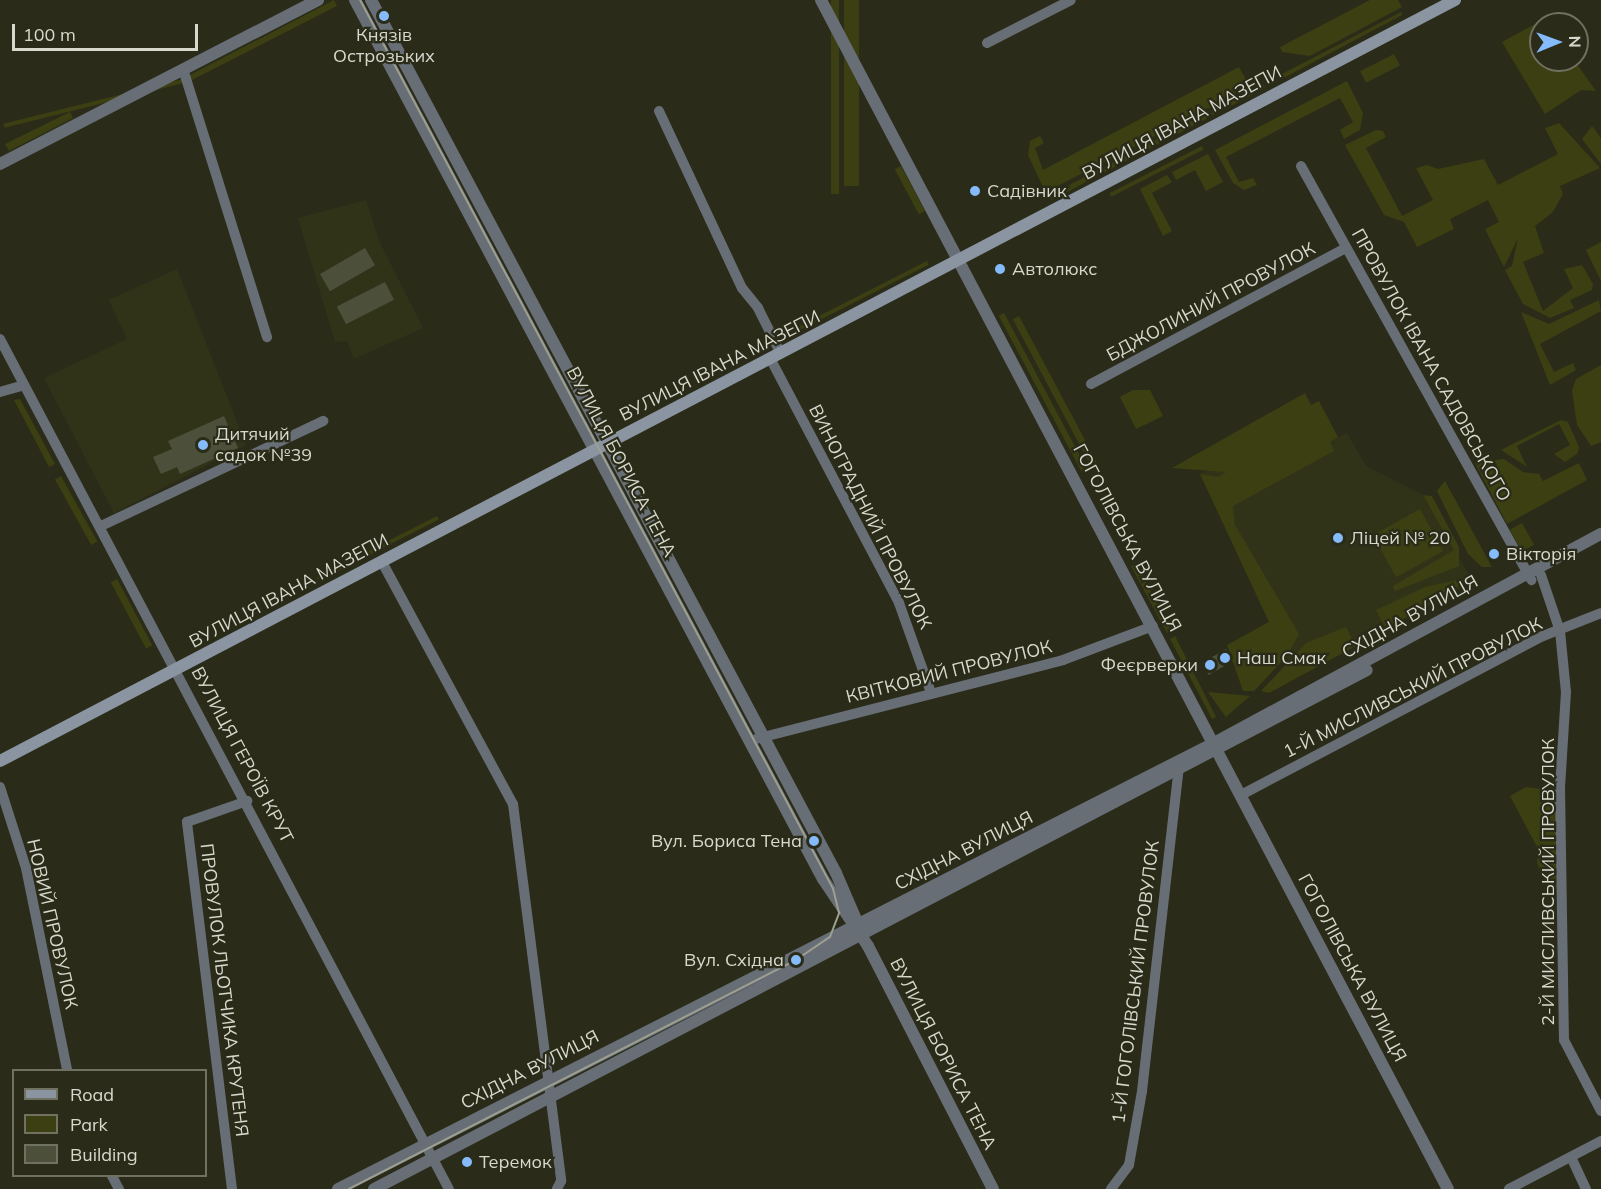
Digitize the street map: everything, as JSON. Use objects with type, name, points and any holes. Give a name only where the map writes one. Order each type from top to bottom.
[{"type":"main road","name":"ВУЛИЦЯ ІВАНА МАЗЕПИ","points":[[0,762],[1455,0]]},
{"type":"street","points":[[0,164],[318,0]]},
{"type":"street","name":"ВУЛИЦЯ БОРИСА ТЕНА","points":[[355,0],[749,741],[858,929]]},
{"type":"street","name":"ВУЛИЦЯ БОРИСА ТЕНА","points":[[371,0],[764,736],[858,929],[993,1189]]},
{"type":"street","name":"ГОГОЛІВСЬКА ВУЛИЦЯ","points":[[821,0],[1448,1189]]},
{"type":"street","points":[[987,43],[1071,0]]},
{"type":"street","points":[[183,69],[267,337]]},
{"type":"street","name":"ВИНОГРАДНИЙ ПРОВУЛОК","points":[[659,111],[742,288],[759,308],[776,357],[899,603],[931,693]]},
{"type":"street","name":"ПРОВУЛОК ІВАНА САДОВСЬКОГО","points":[[1301,166],[1534,576]]},
{"type":"street","name":"БДЖОЛИНИЙ ПРОВУЛОК","points":[[1091,384],[1346,248]]},
{"type":"street","name":"ВУЛИЦЯ ГЕРОЇВ КРУТ","points":[[0,339],[179,670],[436,1158],[449,1189]]},
{"type":"street","points":[[0,392],[24,384]]},
{"type":"street","points":[[101,526],[323,421]]},
{"type":"street","name":"СХІДНА ВУЛИЦЯ","points":[[1534,576],[1601,534]]},
{"type":"street","name":"СХІДНА ВУЛИЦЯ","points":[[374,1189],[550,1097],[858,929],[1216,747],[1601,542]]},
{"type":"street","points":[[382,562],[513,804],[561,1181],[557,1189]]},
{"type":"street","name":"2-Й МИСЛИВСЬКИЙ ПРОВУЛОК","points":[[1534,576],[1560,631],[1566,692],[1560,787],[1564,1040],[1601,1112]]},
{"type":"street","name":"1-Й МИСЛИВСЬКИЙ ПРОВУЛОК","points":[[1241,795],[1601,612]]},
{"type":"street","name":"КВІТКОВИЙ ПРОВУЛОК","points":[[749,741],[1062,660],[1153,626]]},
{"type":"street","name":"СХІДНА ВУЛИЦЯ","points":[[338,1189],[547,1081],[1178,772],[1216,747]]},
{"type":"street","name":"1-Й ГОГОЛІВСЬКИЙ ПРОВУЛОК","points":[[1111,1189],[1129,1165],[1142,1091],[1178,772]]},
{"type":"street","name":"НОВИЙ ПРОВУЛОК","points":[[0,787],[26,868],[67,1069]]},
{"type":"street","name":"ПРОВУЛОК ЛЬОТЧИКА КРУТЕНЯ","points":[[232,1189],[187,822],[247,801]]},
{"type":"street","points":[[1509,1189],[1601,1141]]},
{"type":"street","points":[[1571,1157],[1586,1189]]},
{"type":"shaded area","points":[[366,200],[379,241],[423,328],[354,359],[347,341],[335,342],[298,218]]},
{"type":"shaded area","points":[[177,269],[246,445],[114,513],[44,378],[127,339],[109,300]]},
{"type":"shaded area","name":"Ліцей № 20","points":[[1321,408],[1338,437],[1347,433],[1366,466],[1423,495],[1473,582],[1296,678],[1200,474]]},
{"type":"green space","points":[[334,0],[337,6],[190,81],[188,76]]},
{"type":"green space","points":[[831,0],[839,0],[839,194],[831,194]]},
{"type":"green space","points":[[844,0],[859,0],[859,186],[844,186]]},
{"type":"green space","points":[[1370,0],[1398,0],[1402,7],[1310,56],[1282,52],[1280,47]]},
{"type":"green space","points":[[1401,12],[1402,15],[1282,79],[1280,75]]},
{"type":"green space","points":[[1529,27],[1529,72],[1583,72],[1596,91],[1581,90],[1545,114],[1502,42]]},
{"type":"green space","points":[[1394,54],[1400,66],[1366,83],[1360,71]]},
{"type":"green space","points":[[1239,67],[1250,87],[1048,191],[1043,187],[1028,155],[1030,141],[1040,136],[1044,143],[1035,148],[1043,170]]},
{"type":"green space","points":[[183,79],[184,83],[4,128],[3,124]]},
{"type":"green space","points":[[1347,81],[1363,113],[1360,130],[1344,139],[1340,130],[1353,122],[1340,98],[1226,157],[1239,182],[1253,178],[1257,185],[1244,190],[1233,183],[1215,150]]},
{"type":"green space","points":[[1263,84],[1265,88],[1052,200],[1050,195]]},
{"type":"green space","points":[[70,112],[73,118],[9,151],[5,144]]},
{"type":"green space","points":[[1559,123],[1600,168],[1560,186],[1563,194],[1553,212],[1535,226],[1544,253],[1523,262],[1543,311],[1573,288],[1564,269],[1582,265],[1593,284],[1592,290],[1570,300],[1574,308],[1550,318],[1523,304],[1505,270],[1512,266],[1518,238],[1504,267],[1485,229],[1499,222],[1488,200],[1450,219],[1454,229],[1417,247],[1404,222],[1384,215],[1345,145],[1376,130],[1383,131],[1386,137],[1366,148],[1402,216],[1433,200],[1416,168],[1427,165],[1438,169],[1484,159],[1498,185],[1558,154],[1545,128]]},
{"type":"green space","points":[[1592,126],[1601,138],[1601,164],[1582,139]]},
{"type":"green space","points":[[1202,146],[1204,150],[1111,197],[1109,193]]},
{"type":"green space","points":[[1208,154],[1223,182],[1206,191],[1195,170],[1176,180],[1172,172]]},
{"type":"green space","points":[[901,166],[925,211],[919,214],[895,169]]},
{"type":"green space","points":[[1167,175],[1172,182],[1152,193],[1172,231],[1163,236],[1140,189]]},
{"type":"green space","points":[[1601,242],[1601,281],[1586,250]]},
{"type":"green space","points":[[927,261],[929,265],[799,331],[797,327]]},
{"type":"green space","points":[[1599,300],[1601,311],[1540,344],[1554,372],[1573,363],[1576,370],[1550,385],[1521,312],[1549,324]]},
{"type":"green space","points":[[1004,313],[1087,468],[1081,471],[999,316]]},
{"type":"green space","points":[[1019,316],[1097,463],[1091,466],[1013,319]]},
{"type":"green space","points":[[1601,365],[1601,442],[1591,446],[1577,425],[1572,391],[1576,379]]},
{"type":"green space","points":[[1133,390],[1150,390],[1163,416],[1136,429],[1120,397]]},
{"type":"green space","points":[[1305,393],[1311,405],[1319,401],[1338,437],[1330,442],[1334,451],[1233,506],[1235,525],[1299,634],[1287,656],[1254,691],[1243,691],[1227,645],[1269,622],[1200,474],[1218,477],[1226,472],[1172,468]]},
{"type":"green space","points":[[20,399],[55,464],[49,467],[14,400]]},
{"type":"green space","points":[[1561,420],[1568,422],[1579,447],[1577,454],[1565,462],[1554,454],[1570,445],[1559,424],[1517,446],[1527,467],[1501,450]]},
{"type":"green space","points":[[1504,459],[1523,472],[1539,474],[1543,481],[1579,463],[1587,480],[1507,524],[1475,463]]},
{"type":"green space","points":[[61,476],[97,542],[91,545],[55,479]]},
{"type":"green space","points":[[1445,481],[1492,567],[1482,567],[1468,554],[1437,491]]},
{"type":"green space","points":[[1423,495],[1432,496],[1459,547],[1459,566],[1395,591],[1393,586],[1454,550]]},
{"type":"green space","points":[[1420,509],[1443,551],[1396,577],[1373,535]]},
{"type":"green space","points":[[437,516],[439,520],[319,581],[317,577]]},
{"type":"green space","points":[[1522,523],[1534,545],[1522,552],[1510,530]]},
{"type":"green space","points":[[1136,563],[1171,630],[1167,633],[1131,566]]},
{"type":"green space","points":[[1476,576],[1386,629],[1376,610],[1425,587]]},
{"type":"green space","points":[[117,579],[152,645],[146,649],[111,582]]},
{"type":"green space","points":[[1346,627],[1356,646],[1269,693],[1261,691],[1306,643]]},
{"type":"green space","points":[[1175,636],[1216,717],[1212,719],[1170,639]]},
{"type":"green space","points":[[1208,692],[1250,696],[1226,717]]},
{"type":"green space","points":[[1526,787],[1556,791],[1558,894],[1552,896],[1537,863],[1538,849],[1510,796]]},
{"type":"building","points":[[365,248],[375,265],[330,291],[320,274]]},
{"type":"building","points":[[385,282],[394,300],[346,324],[337,307]]},
{"type":"building","name":"Дитячий садок №39","points":[[224,416],[238,448],[180,474],[177,467],[161,474],[153,457],[172,449],[168,441]]},
{"type":"building","points":[[1226,649],[1233,661],[1209,675],[1202,663]]},
{"type":"tram line","points":[[349,1189],[796,960],[830,937],[839,913],[833,889],[360,0]]},
{"type":"place","name":"Князів Острозьких","points":[[384,16]]},
{"type":"place","name":"Садівник","points":[[975,191]]},
{"type":"place","name":"Автолюкс","points":[[1000,269]]},
{"type":"place","name":"Дитячий садок №39","points":[[203,445]]},
{"type":"place","name":"Ліцей № 20","points":[[1338,538]]},
{"type":"place","name":"Вікторія","points":[[1494,554]]},
{"type":"place","name":"Наш Смак","points":[[1225,658]]},
{"type":"place","name":"Феєрверки","points":[[1210,665]]},
{"type":"place","name":"Вул. Бориса Тена","points":[[814,841]]},
{"type":"place","name":"Вул. Східна","points":[[796,960]]},
{"type":"place","name":"Теремок","points":[[467,1162]]}]
